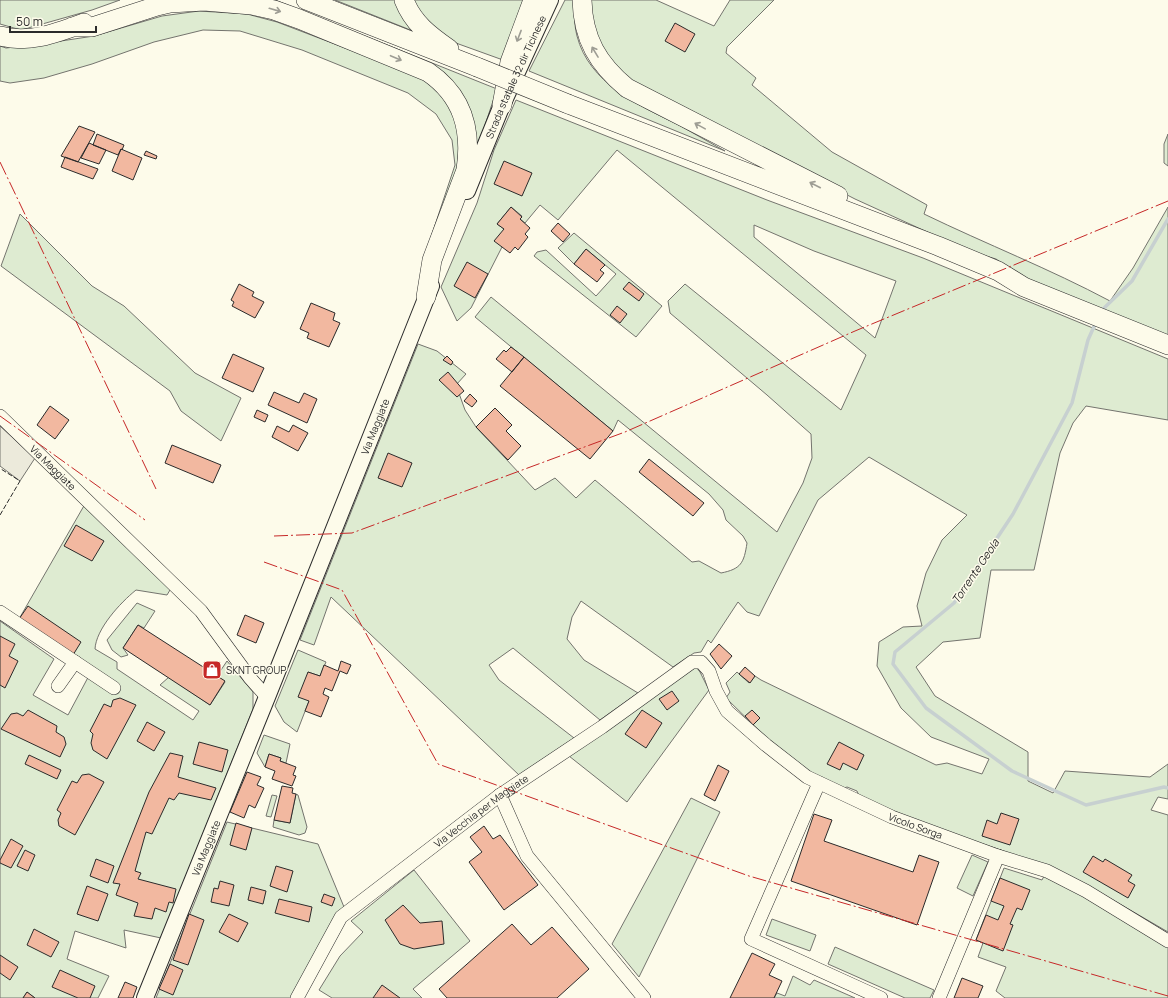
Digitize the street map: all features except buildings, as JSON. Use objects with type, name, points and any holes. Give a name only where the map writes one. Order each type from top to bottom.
[{"type":"highway","points":[[0,36],[26,39],[45,36],[145,0]]},
{"type":"highway","points":[[306,0],[568,104],[938,246],[998,271],[1024,287],[1168,345]]},
{"type":"highway","points":[[404,0],[410,14],[421,28],[477,67]]},
{"type":"highway","points":[[502,105],[510,62],[533,0]]},
{"type":"highway","points":[[582,0],[585,27],[589,42],[605,68],[628,88],[724,139],[938,246]]},
{"type":"highway","points":[[72,27],[92,27],[170,3],[204,1],[252,5],[274,10],[358,41],[428,72],[438,79],[450,90],[461,109],[467,132],[467,161],[466,170],[432,260],[426,297]]},
{"type":"main road","name":"Strada statale 32 dir Ticinese","points":[[482,155],[502,105],[550,0]]},
{"type":"main road","name":"Via Maggiate","points":[[144,998],[267,697],[482,155]]},
{"type":"street","name":"Via Maggiate","points":[[0,416],[201,611],[250,678],[267,697]]},
{"type":"street","points":[[0,612],[114,688]]},
{"type":"street","points":[[58,686],[75,662]]},
{"type":"street","name":"Via Vecchia per Maggiate","points":[[297,998],[341,917],[500,795],[602,727],[692,662],[701,662]]},
{"type":"street","name":"Vicolo Sorga","points":[[701,662],[709,671],[716,691],[727,711],[766,745],[807,777],[892,816],[998,856],[1047,871],[1086,890],[1168,941]]},
{"type":"street","points":[[819,783],[751,939],[881,998]]},
{"type":"street","points":[[500,795],[527,856],[644,998]]},
{"type":"street","points":[[939,998],[998,856]]},
{"type":"green space","points":[[0,0],[120,0],[92,10],[21,30],[0,24]]},
{"type":"green space","points":[[237,0],[275,0],[497,89],[478,146],[474,145],[451,85]]},
{"type":"green space","points":[[335,0],[399,0],[418,33]]},
{"type":"green space","points":[[411,0],[528,0],[503,60],[442,38]]},
{"type":"green space","points":[[565,0],[575,0],[574,18],[577,36],[583,52],[592,67],[604,79],[631,100],[725,151],[529,71]]},
{"type":"green space","points":[[588,0],[656,0],[714,26],[730,0],[774,0],[727,47],[726,53],[756,78],[752,85],[832,152],[927,205],[924,214],[1064,278],[1110,301],[1133,268],[1168,207],[1168,339],[1027,280],[996,259],[969,251],[855,199],[635,86],[595,46]]},
{"type":"green space","points":[[199,11],[247,14],[277,22],[416,75],[437,88],[452,107],[461,131],[456,176],[431,237],[455,165],[452,140],[436,114],[408,93],[302,50],[240,31],[203,30],[154,42],[92,64],[44,78],[10,83],[0,81],[0,46],[6,48],[94,36],[162,16]]},
{"type":"green space","points":[[516,100],[767,200],[923,258],[1168,359],[1168,420],[1086,406],[1073,423],[1060,453],[1034,570],[991,570],[980,638],[943,642],[916,667],[935,696],[1028,752],[1028,781],[1053,793],[1065,771],[1150,777],[1168,764],[1168,799],[1158,797],[1151,810],[1168,815],[1168,932],[1087,885],[1001,850],[934,828],[859,796],[857,791],[847,787],[842,789],[807,771],[776,747],[726,698],[730,692],[726,683],[737,672],[749,683],[755,676],[936,765],[947,763],[982,774],[989,759],[931,737],[901,708],[877,666],[879,642],[903,627],[922,626],[917,606],[926,573],[942,540],[967,515],[869,457],[818,500],[759,616],[747,612],[738,602],[711,643],[708,640],[701,652],[694,653],[673,667],[581,601],[572,617],[567,639],[584,660],[638,693],[600,720],[513,648],[489,665],[499,680],[574,738],[519,775],[331,597],[314,645],[300,640],[418,344],[437,351],[466,374],[456,385],[465,410],[476,427],[535,490],[555,478],[576,498],[595,480],[692,562],[699,561],[721,573],[737,567],[743,560],[747,543],[743,536],[726,520],[723,510],[709,494],[618,420],[613,431],[475,317],[491,297],[777,532],[803,483],[812,458],[811,434],[670,313],[668,301],[685,284],[841,410],[866,355],[617,150],[558,220],[540,205],[525,223],[520,219],[522,216],[511,207],[497,224],[504,229],[502,247],[471,308],[457,321],[441,287],[477,203],[494,150]],"holes":[[[754,225],[814,251],[896,281],[875,338],[754,237]]]},
{"type":"green space","points":[[1168,134],[1168,166],[1164,163],[1164,144]]},
{"type":"green space","points":[[20,214],[92,286],[124,306],[195,373],[241,398],[221,441],[181,411],[170,391],[1,266]]},
{"type":"green space","points":[[574,233],[662,306],[636,337],[534,256],[537,252],[546,250],[596,296],[616,274],[586,249],[574,264],[558,248]]},
{"type":"green space","points":[[85,504],[170,590],[167,595],[136,590],[116,609],[104,625],[96,641],[95,649],[117,662],[117,669],[193,720],[199,711],[160,685],[169,677],[210,705],[225,682],[217,676],[227,661],[253,692],[253,709],[161,938],[124,930],[126,948],[75,931],[67,959],[109,976],[98,998],[35,998],[27,992],[23,998],[0,998],[0,621],[54,659],[33,695],[68,715],[93,668],[19,619]]},
{"type":"green space","points":[[137,603],[155,611],[144,628],[138,625],[123,648],[128,655],[121,657],[112,650],[107,640]]},
{"type":"green space","points":[[298,650],[326,662],[320,676],[308,672],[309,701],[297,732],[284,722],[275,706]]},
{"type":"green space","points":[[696,667],[709,690],[627,802],[569,756]]},
{"type":"green space","points":[[264,735],[290,744],[286,763],[280,761],[281,758],[269,754],[265,767],[257,753]]},
{"type":"green space","points":[[296,794],[298,795],[307,827],[305,833],[299,835],[273,827],[274,820],[290,823]]},
{"type":"green space","points":[[272,795],[277,796],[271,817],[266,816]]},
{"type":"green space","points":[[691,798],[720,812],[639,977],[612,944]]},
{"type":"green space","points":[[227,822],[318,844],[344,907],[293,998],[156,998]]},
{"type":"green space","points":[[972,855],[988,862],[973,896],[957,888]]},
{"type":"green space","points":[[1004,868],[1042,880],[1044,876],[1083,895],[1168,947],[1168,998],[1005,998],[996,991],[1006,967],[978,957],[983,943],[976,940]]},
{"type":"green space","points":[[414,870],[470,941],[413,989],[422,998],[332,998],[319,990],[340,956],[363,932],[351,921]]},
{"type":"green space","points":[[772,919],[816,935],[810,951],[766,935]]},
{"type":"green space","points":[[835,947],[934,990],[930,998],[905,998],[828,964]]},
{"type":"green space","points":[[793,976],[810,985],[814,980],[855,998],[774,998],[777,993],[785,996]]},
{"type":"shaded area","points":[[0,426],[35,458],[20,481],[0,466]]},
{"type":"waterway","name":"Torrente Geola","points":[[1101,311],[1132,281],[1168,219]]},
{"type":"waterway","name":"Torrente Geola","points":[[1096,322],[1088,340],[1072,403],[1013,514],[954,603],[895,652],[893,664],[926,708],[1012,771],[1086,805],[1164,787],[1168,788]]},
{"type":"fence","points":[[0,515],[20,481],[1,469]]},
{"type":"power","points":[[0,162],[156,489]]},
{"type":"power","points":[[274,536],[352,533],[625,432],[855,331],[1168,201]]},
{"type":"power","points":[[0,416],[145,520]]},
{"type":"power","points":[[264,562],[342,590],[438,764],[749,876],[1168,996]]},
{"type":"place","name":"SKNT GROUP","points":[[212,670]]}]
